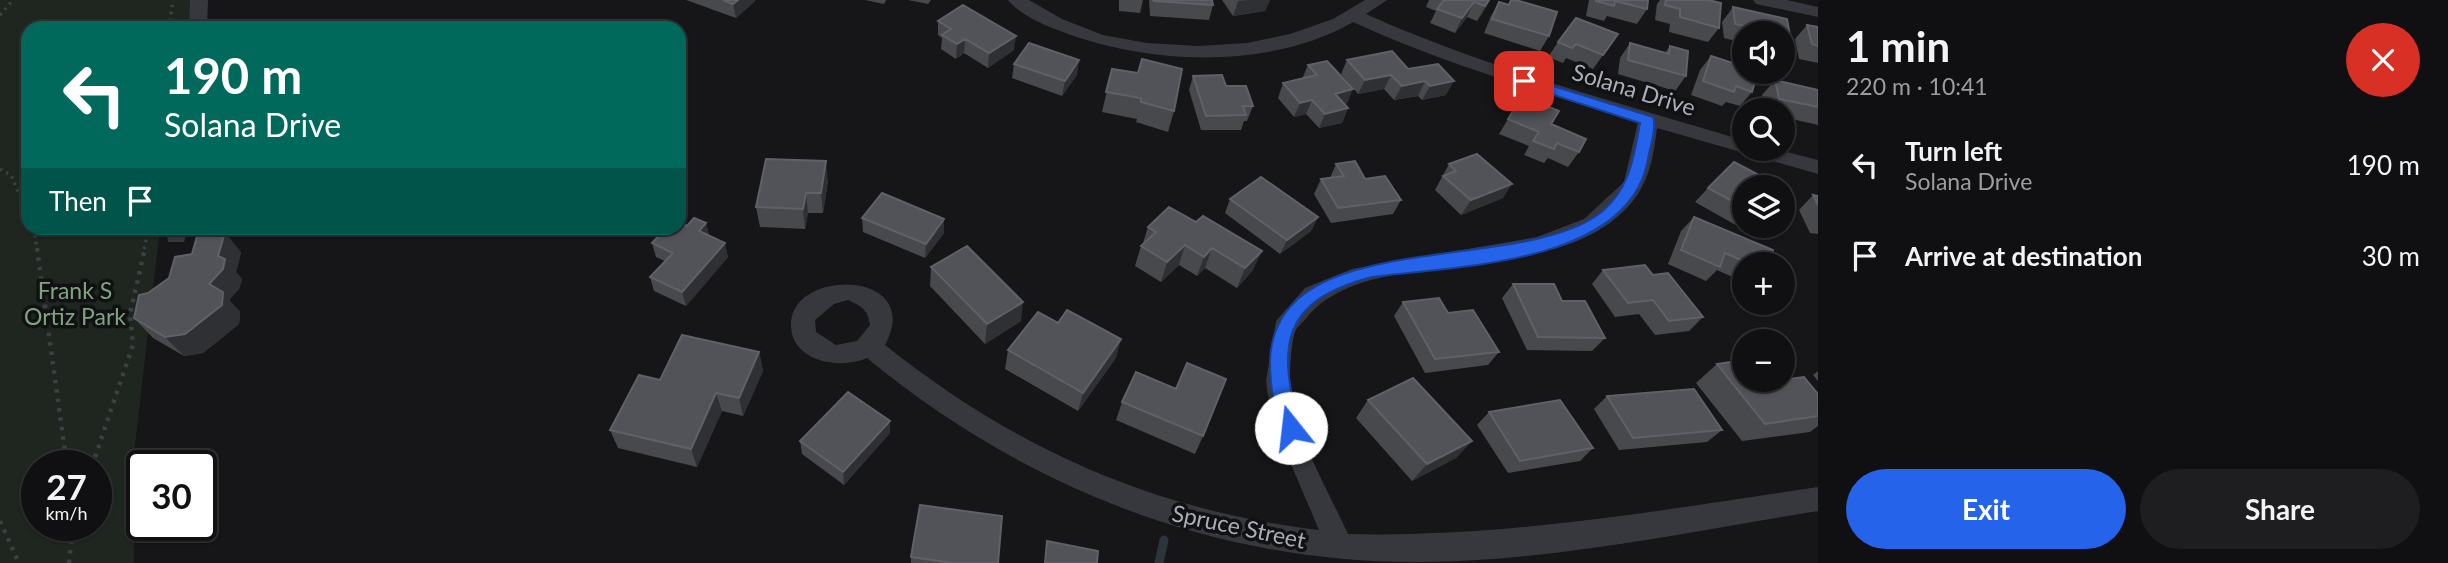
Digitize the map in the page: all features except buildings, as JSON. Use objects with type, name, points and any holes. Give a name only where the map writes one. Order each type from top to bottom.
[{"type":"street","points":[[198,21],[199,0]]},
{"type":"street","points":[[1017,0],[1048,19],[1104,40],[1191,53],[1262,47],[1353,15],[1378,0]]},
{"type":"street","points":[[1762,0],[1818,12]]},
{"type":"street","name":"Solana Drive","points":[[1353,15],[1434,50],[1648,120],[1732,144]]},
{"type":"street","points":[[1339,545],[1291,428],[1278,382],[1279,342],[1296,310],[1310,296],[1349,277],[1395,267],[1517,251],[1583,231],[1603,219],[1631,189],[1639,170],[1648,120]]},
{"type":"street","name":"Solana Drive","points":[[1795,161],[1818,167]]},
{"type":"street","name":"Spruce Street","points":[[869,346],[894,369],[960,414],[1079,478],[1194,519],[1268,536],[1339,545],[1416,549],[1509,544],[1818,499]]},
{"type":"path","points":[[0,15],[13,0]]},
{"type":"path","points":[[170,21],[173,0]]},
{"type":"path","points":[[0,169],[11,175],[21,198]]},
{"type":"path","points":[[35,235],[57,375],[65,450]]},
{"type":"path","points":[[97,450],[133,345],[130,314],[147,235]]},
{"type":"path","points":[[0,522],[19,563]]},
{"type":"path","points":[[69,563],[71,541]]},
{"type":"green space","name":"Frank S Ortiz Park","points":[[0,0],[195,0],[192,21],[21,21],[21,235],[159,235],[134,450],[126,450],[126,541],[134,541],[134,563],[0,563]]},
{"type":"waterway","points":[[1159,563],[1164,540]]},
{"type":"route","points":[[1291,428],[1278,382],[1279,342],[1285,326],[1310,296],[1329,285],[1372,271],[1508,253],[1560,241],[1603,219],[1631,189],[1639,170],[1648,120],[1524,81]]}]
